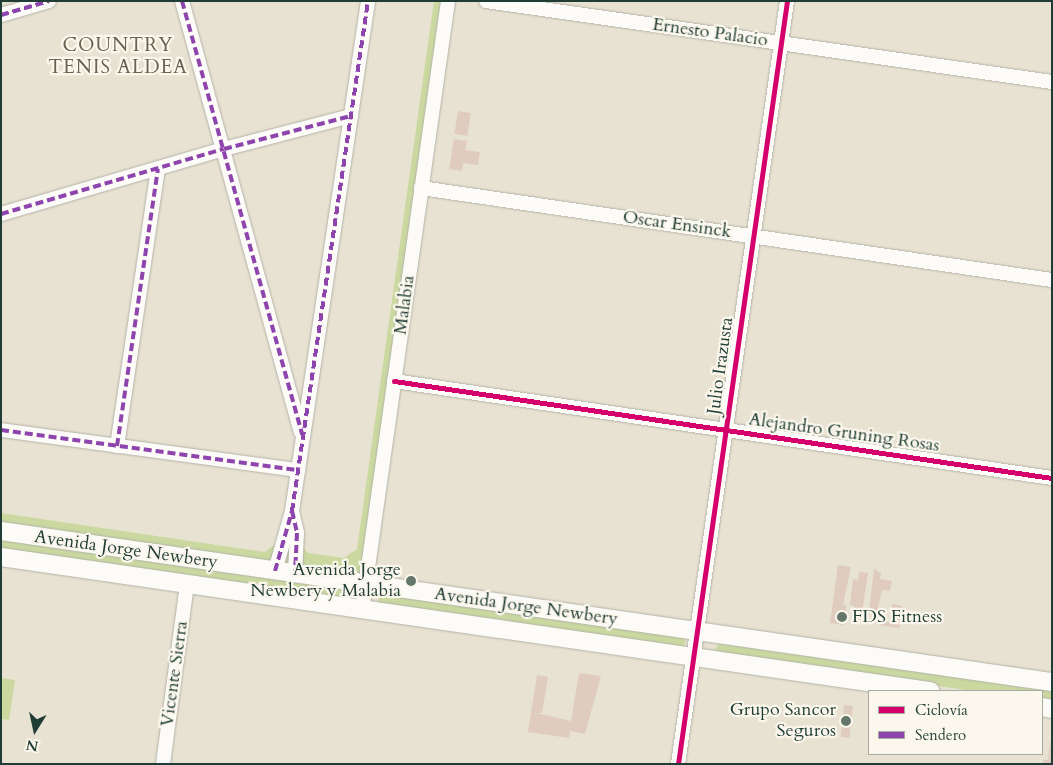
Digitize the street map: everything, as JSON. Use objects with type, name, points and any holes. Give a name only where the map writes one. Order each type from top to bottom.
[{"type":"main road","name":"Avenida Jorge Newbery","points":[[1,532],[1052,682]]},
{"type":"main road","name":"Avenida Jorge Newbery","points":[[1,557],[923,690]]},
{"type":"street","points":[[1,14],[48,1]]},
{"type":"street","points":[[182,1],[303,438]]},
{"type":"street","points":[[275,571],[292,511],[368,1]]},
{"type":"street","name":"Malabia","points":[[362,610],[448,1]]},
{"type":"street","name":"Ernesto Palacio","points":[[486,1],[1052,82]]},
{"type":"street","name":"Julio Irazusta","points":[[678,764],[787,1]]},
{"type":"street","points":[[1,214],[224,149],[351,116]]},
{"type":"street","points":[[117,446],[158,169]]},
{"type":"street","name":"Oscar Ensinck","points":[[421,188],[1052,280]]},
{"type":"street","name":"Alejandro Gruning Rosas","points":[[394,381],[1052,478]]},
{"type":"street","points":[[1,430],[298,470]]},
{"type":"street","points":[[292,511],[296,533],[295,574]]},
{"type":"street","name":"Vicente Sierra","points":[[163,764],[187,584]]},
{"type":"green space","points":[[434,1],[448,1],[366,584],[1,531],[1,513],[265,552],[280,540],[300,543],[308,553],[344,558],[357,549]]},
{"type":"green space","points":[[1,538],[343,589],[344,594],[341,599],[1,551]]},
{"type":"green space","points":[[388,594],[684,637],[685,643],[683,648],[377,603],[380,596]]},
{"type":"green space","points":[[721,641],[1052,689],[1052,703],[1043,701],[1043,690],[966,690],[722,655],[715,649]]},
{"type":"green space","points":[[1,678],[15,680],[9,720],[1,719]]},
{"type":"building","points":[[458,111],[471,113],[467,136],[454,134]]},
{"type":"building","points":[[454,139],[467,141],[465,150],[480,152],[478,165],[463,163],[462,171],[449,169]]},
{"type":"building","points":[[838,565],[851,567],[843,605],[846,605],[844,625],[830,623]]},
{"type":"building","points":[[874,569],[881,573],[880,579],[892,581],[890,591],[882,590],[877,612],[869,610]]},
{"type":"building","points":[[859,572],[868,573],[861,620],[852,619],[854,606],[850,605],[853,579],[858,580]]},
{"type":"building","points":[[892,604],[902,606],[899,628],[878,625],[879,621],[890,622]]},
{"type":"building","points":[[579,673],[601,676],[585,734],[570,731],[569,738],[528,732],[537,675],[548,677],[542,713],[537,713],[571,721]]},
{"type":"building","name":"Grupo Sancor Seguros","points":[[844,705],[853,706],[850,738],[841,737]]},
{"type":"building","points":[[1050,739],[1052,764],[1043,764],[1043,760],[1048,760]]},
{"type":"marked path","points":[[1,15],[49,1]]},
{"type":"marked path","points":[[182,1],[302,435]]},
{"type":"marked path","points":[[275,571],[292,511],[368,1]]},
{"type":"marked path","points":[[1,214],[224,149],[351,116]]},
{"type":"marked path","points":[[117,446],[158,169]]},
{"type":"marked path","points":[[1,430],[298,470]]},
{"type":"marked path","points":[[292,511],[297,533],[295,574]]},
{"type":"cycle path","points":[[678,764],[787,1]]},
{"type":"cycle path","points":[[394,381],[1052,478]]},
{"type":"place","name":"Avenida Jorge Newbery y Malabia","points":[[411,581]]},
{"type":"place","name":"FDS Fitness","points":[[842,617]]},
{"type":"place","name":"Grupo Sancor Seguros","points":[[846,721]]},
{"type":"district","name":"COUNTRY TENIS ALDEA","points":[[118,57]]}]
